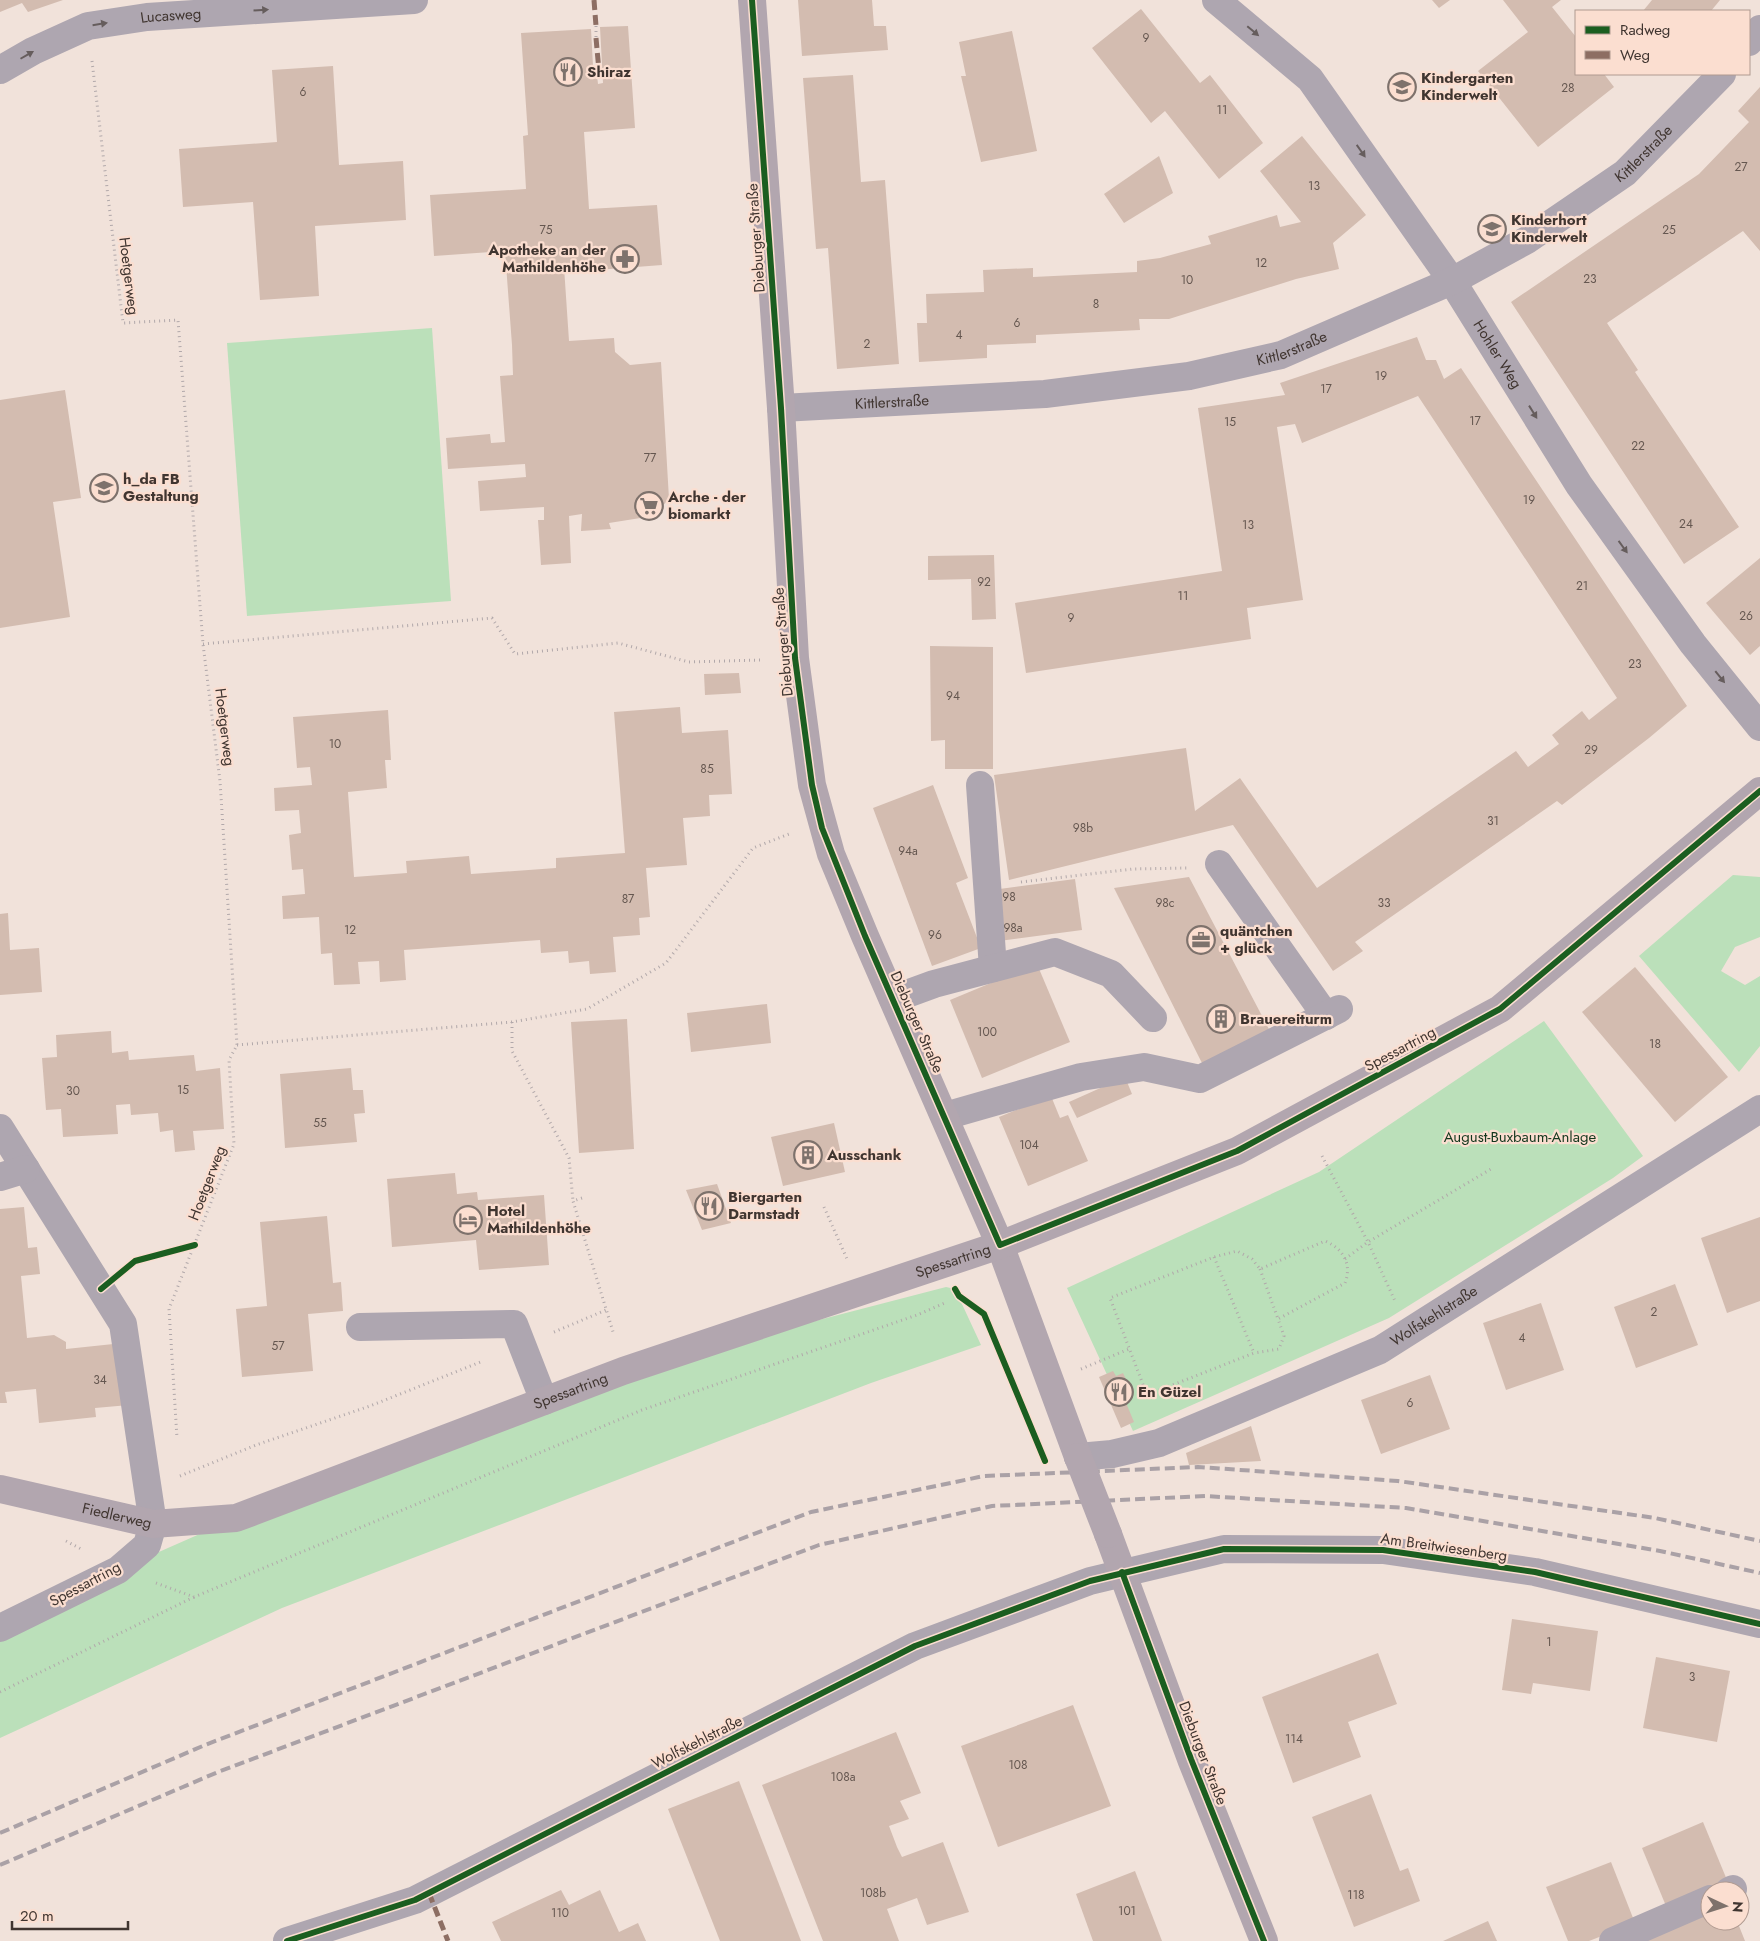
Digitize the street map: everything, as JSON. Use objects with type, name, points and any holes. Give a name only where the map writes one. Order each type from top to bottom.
[{"type":"main road","name":"Dieburger Straße","points":[[752,0],[781,408],[795,658],[812,785],[832,854],[1000,1245],[1191,1759],[1264,1941]]},
{"type":"main road","name":"Spessartring","points":[[236,1518],[623,1371],[1000,1245],[1237,1151],[1500,1009],[1760,790]]},
{"type":"main road","name":"Fiedlerweg","points":[[0,1489],[166,1523],[236,1518]]},
{"type":"street","name":"Lucasweg","points":[[0,70],[33,51],[88,26],[147,17],[414,0]]},
{"type":"street","name":"Hohler Weg","points":[[1216,0],[1310,79],[1452,281],[1579,485],[1693,644],[1760,727]]},
{"type":"street","points":[[1750,41],[1760,29]]},
{"type":"street","name":"Kittlerstraße","points":[[781,408],[1045,394],[1188,376],[1280,355],[1452,281],[1528,240],[1625,173],[1721,75]]},
{"type":"street","points":[[980,784],[993,968]]},
{"type":"street","points":[[945,1116],[1081,1077],[1144,1067],[1200,1079],[1332,1013],[1220,864]]},
{"type":"street","points":[[893,999],[934,984],[1055,952],[1111,974],[1153,1018]]},
{"type":"street","name":"Wolfskehlstraße","points":[[1078,1458],[1112,1454],[1159,1443],[1380,1350],[1760,1108]]},
{"type":"street","points":[[0,1128],[124,1324],[166,1523]]},
{"type":"street","points":[[0,1177],[26,1169]]},
{"type":"street","points":[[360,1327],[514,1324],[544,1401]]},
{"type":"street","name":"Spessartring","points":[[0,1628],[118,1570],[147,1545],[166,1523]]},
{"type":"street","name":"Am Breitwiesenberg","points":[[1122,1572],[1224,1549],[1382,1550],[1535,1572],[1760,1624]]},
{"type":"street","name":"Wolfskehlstraße","points":[[287,1941],[415,1900],[915,1646],[1090,1581],[1122,1572]]},
{"type":"street","points":[[1613,1941],[1700,1903]]},
{"type":"path","points":[[596,26],[596,38]]},
{"type":"path","points":[[203,644],[492,618],[515,654],[618,643],[689,662],[762,660]]},
{"type":"path","points":[[237,1045],[512,1022],[587,1009],[666,963],[753,848],[791,834]]},
{"type":"path","points":[[987,886],[1133,869],[1185,868]]},
{"type":"path","points":[[512,1022],[512,1051],[569,1158],[573,1201],[614,1335]]},
{"type":"path","points":[[1322,1156],[1368,1242],[1409,1330]]},
{"type":"path","points":[[1345,1259],[1368,1242],[1491,1170]]},
{"type":"path","points":[[573,1201],[582,1198]]},
{"type":"path","points":[[824,1207],[847,1259]]},
{"type":"path","points":[[1260,1269],[1325,1241],[1337,1246],[1345,1259],[1348,1274],[1344,1283],[1278,1319]]},
{"type":"path","points":[[101,1289],[135,1262],[195,1246]]},
{"type":"path","points":[[1237,1251],[1252,1259],[1260,1269],[1284,1336],[1279,1349],[1254,1353],[1147,1394],[1110,1298],[1214,1257],[1237,1251]]},
{"type":"path","points":[[1214,1257],[1254,1353]]},
{"type":"path","points":[[180,1476],[256,1445],[370,1406],[606,1310]]},
{"type":"path","points":[[1080,1370],[1129,1349]]},
{"type":"path","points":[[166,1523],[180,1476],[179,1466]]},
{"type":"path","points":[[0,1692],[194,1597]]},
{"type":"green space","points":[[432,328],[451,601],[247,616],[227,343]]},
{"type":"green space","points":[[1733,875],[1760,877],[1760,937],[1735,947],[1721,971],[1745,985],[1760,976],[1760,1046],[1739,1072],[1639,956]]},
{"type":"green space","name":"August-Buxbaum-Anlage","points":[[1544,1021],[1643,1156],[1613,1178],[1389,1318],[1133,1431],[1067,1288],[1319,1172]]},
{"type":"green space","points":[[946,1287],[955,1289],[981,1345],[871,1383],[282,1608],[0,1738],[0,1628],[118,1570],[236,1518],[623,1371]]},
{"type":"building","points":[[0,0],[63,0],[28,12],[22,3],[0,12]]},
{"type":"building","points":[[798,0],[872,0],[874,26],[886,26],[888,50],[802,56]]},
{"type":"building","points":[[1432,0],[1450,0],[1439,8]]},
{"type":"building","points":[[1503,0],[1561,0],[1552,7],[1575,36],[1575,75],[1605,75],[1614,87],[1538,147],[1478,71],[1528,32]]},
{"type":"building","points":[[1652,0],[1720,0],[1712,10],[1644,10]]},
{"type":"building","points":[[1141,9],[1200,83],[1210,75],[1263,143],[1219,179],[1165,111],[1151,123],[1092,48]]},
{"type":"building","points":[[628,26],[635,128],[584,132],[589,209],[657,205],[662,265],[597,270],[596,263],[564,267],[569,341],[614,338],[615,352],[630,365],[661,362],[669,499],[653,516],[609,523],[611,529],[581,531],[582,514],[569,516],[571,563],[541,565],[538,520],[544,520],[544,507],[480,511],[478,481],[526,477],[525,464],[448,469],[446,438],[490,434],[491,443],[505,442],[500,376],[513,375],[512,345],[505,251],[434,256],[430,195],[526,189],[523,136],[528,135],[521,33],[591,29],[593,66],[596,66],[598,84],[603,83],[600,27]]},
{"type":"building","points":[[1012,31],[1037,151],[981,162],[961,76],[966,76],[959,42]]},
{"type":"building","points":[[333,66],[339,165],[403,161],[406,220],[315,226],[319,296],[260,300],[253,202],[183,207],[179,149],[277,142],[272,70]]},
{"type":"building","points":[[853,75],[861,182],[885,180],[899,364],[837,369],[828,248],[816,249],[803,78]]},
{"type":"building","points":[[1760,87],[1760,251],[1743,231],[1607,323],[1638,370],[1635,372],[1739,527],[1684,564],[1511,302],[1699,174],[1749,122],[1738,111]]},
{"type":"building","points":[[1302,136],[1366,215],[1333,243],[1339,269],[1296,279],[1169,319],[1139,319],[1140,330],[1036,335],[1036,343],[987,345],[987,358],[919,362],[917,323],[927,323],[926,294],[984,292],[983,270],[1033,268],[1033,277],[1137,272],[1137,261],[1160,258],[1211,244],[1208,236],[1277,215],[1280,227],[1301,222],[1260,171]]},
{"type":"building","points":[[1159,156],[1173,193],[1124,223],[1104,194]]},
{"type":"building","points":[[1417,337],[1426,360],[1436,360],[1444,379],[1461,368],[1687,706],[1562,805],[1557,801],[1355,942],[1363,951],[1333,971],[1233,825],[1009,880],[994,775],[1186,748],[1195,811],[1240,778],[1317,888],[1516,751],[1528,767],[1559,744],[1552,735],[1582,711],[1589,720],[1617,698],[1418,396],[1302,443],[1295,424],[1277,427],[1303,600],[1247,608],[1251,639],[1026,673],[1015,603],[1222,571],[1198,408],[1285,395],[1280,383]]},
{"type":"building","points":[[65,390],[81,498],[53,502],[70,617],[0,628],[0,400]]},
{"type":"building","points":[[994,555],[996,619],[972,620],[971,579],[928,580],[928,556]]},
{"type":"building","points":[[1760,558],[1760,646],[1750,655],[1706,603]]},
{"type":"building","points":[[930,646],[993,647],[993,769],[945,769],[945,740],[931,741]]},
{"type":"building","points":[[739,673],[741,693],[705,695],[704,674]]},
{"type":"building","points":[[680,707],[682,733],[728,730],[732,794],[709,795],[710,816],[683,818],[687,865],[646,868],[650,917],[639,918],[640,935],[613,937],[616,972],[590,974],[589,961],[569,963],[568,951],[541,953],[540,940],[404,950],[406,980],[380,982],[379,961],[358,962],[360,984],[334,985],[332,953],[321,954],[319,917],[283,919],[282,896],[305,894],[303,869],[292,870],[289,835],[301,833],[299,810],[275,811],[274,788],[312,785],[310,767],[297,768],[293,717],[388,710],[391,760],[385,760],[387,788],[348,792],[354,877],[407,873],[406,861],[469,856],[471,874],[556,868],[556,858],[625,853],[614,712]]},
{"type":"building","points":[[933,785],[968,878],[956,883],[981,948],[932,966],[873,808]]},
{"type":"building","points":[[1189,877],[1271,1033],[1205,1069],[1114,888]]},
{"type":"building","points":[[1075,879],[1082,930],[999,941],[992,890]]},
{"type":"building","points":[[8,913],[10,950],[39,948],[42,992],[0,995],[0,914]]},
{"type":"building","points":[[1037,964],[1070,1042],[982,1078],[950,1000]]},
{"type":"building","points":[[1635,967],[1728,1077],[1675,1122],[1582,1012]]},
{"type":"building","points":[[767,1004],[771,1043],[691,1052],[687,1013]]},
{"type":"building","points":[[627,1019],[634,1149],[579,1153],[571,1022]]},
{"type":"building","points":[[111,1031],[112,1053],[128,1051],[129,1060],[194,1055],[196,1071],[220,1068],[224,1129],[193,1131],[195,1150],[175,1152],[173,1130],[160,1132],[158,1113],[131,1115],[130,1104],[116,1105],[118,1134],[63,1137],[61,1109],[46,1110],[42,1058],[57,1057],[56,1035]]},
{"type":"building","points":[[351,1068],[353,1090],[363,1090],[365,1113],[354,1114],[357,1142],[285,1148],[280,1074]]},
{"type":"building","points":[[1125,1077],[1132,1094],[1077,1118],[1069,1102]]},
{"type":"building","points":[[1051,1096],[1060,1118],[1068,1115],[1088,1161],[1028,1186],[999,1117]]},
{"type":"building","name":"Ausschank","points":[[834,1123],[845,1172],[783,1186],[771,1137]]},
{"type":"building","name":"Hotel Mathildenhöhe","points":[[455,1173],[457,1194],[477,1192],[478,1200],[544,1195],[549,1265],[479,1270],[476,1240],[392,1247],[387,1179]]},
{"type":"building","name":"Biergarten Darmstadt","points":[[717,1184],[731,1223],[702,1230],[686,1190]]},
{"type":"building","points":[[24,1207],[28,1248],[37,1247],[40,1274],[21,1276],[27,1338],[54,1335],[66,1342],[66,1349],[123,1343],[129,1405],[95,1408],[96,1417],[39,1423],[36,1389],[5,1392],[7,1403],[0,1403],[0,1209]]},
{"type":"building","points":[[327,1216],[333,1283],[341,1282],[343,1311],[308,1314],[313,1371],[242,1377],[236,1309],[267,1306],[260,1222]]},
{"type":"building","points":[[1760,1217],[1760,1301],[1727,1313],[1701,1238]]},
{"type":"building","points":[[1675,1284],[1698,1345],[1636,1368],[1614,1307]]},
{"type":"building","points":[[1541,1303],[1564,1370],[1506,1390],[1483,1323]]},
{"type":"building","points":[[1113,1371],[1116,1376],[1123,1373],[1133,1394],[1124,1398],[1134,1422],[1121,1428],[1099,1377]]},
{"type":"building","points":[[1430,1375],[1450,1429],[1381,1454],[1361,1400]]},
{"type":"building","points":[[1251,1426],[1261,1461],[1189,1465],[1186,1453]]},
{"type":"building","points":[[1512,1619],[1598,1631],[1590,1691],[1533,1683],[1531,1694],[1502,1690]]},
{"type":"building","points":[[1378,1653],[1397,1704],[1348,1722],[1361,1757],[1293,1783],[1262,1697]]},
{"type":"building","points":[[1656,1657],[1730,1671],[1717,1742],[1643,1728]]},
{"type":"building","points":[[1073,1705],[1111,1806],[998,1847],[961,1746]]},
{"type":"building","points":[[896,1732],[921,1793],[900,1801],[909,1819],[889,1826],[897,1847],[902,1857],[943,1842],[969,1912],[927,1925],[917,1898],[887,1909],[899,1941],[823,1941],[762,1785]]},
{"type":"building","points":[[739,1781],[801,1941],[720,1941],[668,1809]]},
{"type":"building","points":[[1371,1794],[1400,1871],[1408,1868],[1420,1901],[1354,1927],[1312,1817]]},
{"type":"building","points":[[1703,1822],[1727,1880],[1700,1881],[1700,1892],[1666,1906],[1642,1848]]},
{"type":"building","points":[[1611,1862],[1635,1923],[1589,1941],[1568,1941],[1546,1887]]},
{"type":"building","points":[[1135,1871],[1162,1941],[1093,1941],[1076,1894]]},
{"type":"building","points":[[561,1890],[569,1905],[600,1890],[619,1932],[638,1923],[646,1941],[501,1941],[492,1922]]},
{"type":"building","points":[[1700,1915],[1700,1931],[1741,1931],[1745,1941],[1640,1941]]},
{"type":"building","points":[[1488,1921],[1497,1941],[1443,1941]]},
{"type":"railway","points":[[0,1833],[205,1745],[811,1512],[984,1476],[1198,1467],[1398,1481],[1655,1518],[1760,1541]]},
{"type":"railway","points":[[0,1865],[218,1772],[819,1545],[992,1506],[1205,1496],[1406,1508],[1660,1551],[1760,1573]]},
{"type":"marked path","points":[[594,0],[596,26]]},
{"type":"marked path","points":[[596,38],[600,82]]},
{"type":"marked path","points":[[429,1893],[448,1941]]},
{"type":"cycle path","points":[[752,0],[781,408],[795,658],[812,785],[822,828],[865,936],[1000,1245],[1237,1151],[1500,1009],[1760,791]]},
{"type":"cycle path","points":[[101,1289],[135,1261],[195,1245]]},
{"type":"cycle path","points":[[955,1289],[959,1296],[984,1314],[1045,1461]]},
{"type":"cycle path","points":[[287,1941],[415,1900],[915,1646],[1090,1581],[1224,1549],[1383,1550],[1535,1572],[1760,1624]]},
{"type":"cycle path","points":[[1122,1572],[1191,1759],[1264,1941]]},
{"type":"place","name":"Shiraz","points":[[568,72]]},
{"type":"place","name":"Kindergarten Kinderwelt","points":[[1402,87]]},
{"type":"place","name":"Kinderhort Kinderwelt","points":[[1492,229]]},
{"type":"place","name":"Apotheke an der Mathildenhöhe","points":[[625,259]]},
{"type":"place","name":"h_da FB Gestaltung","points":[[104,488]]},
{"type":"place","name":"Arche - der biomarkt","points":[[649,506]]},
{"type":"place","name":"quäntchen + glück","points":[[1201,940]]},
{"type":"place","name":"Brauereiturm","points":[[1221,1019]]},
{"type":"place","name":"Ausschank","points":[[808,1155]]},
{"type":"place","name":"Biergarten Darmstadt","points":[[709,1206]]},
{"type":"place","name":"Hotel Mathildenhöhe","points":[[468,1220]]},
{"type":"place","name":"En Güzel","points":[[1119,1392]]}]
